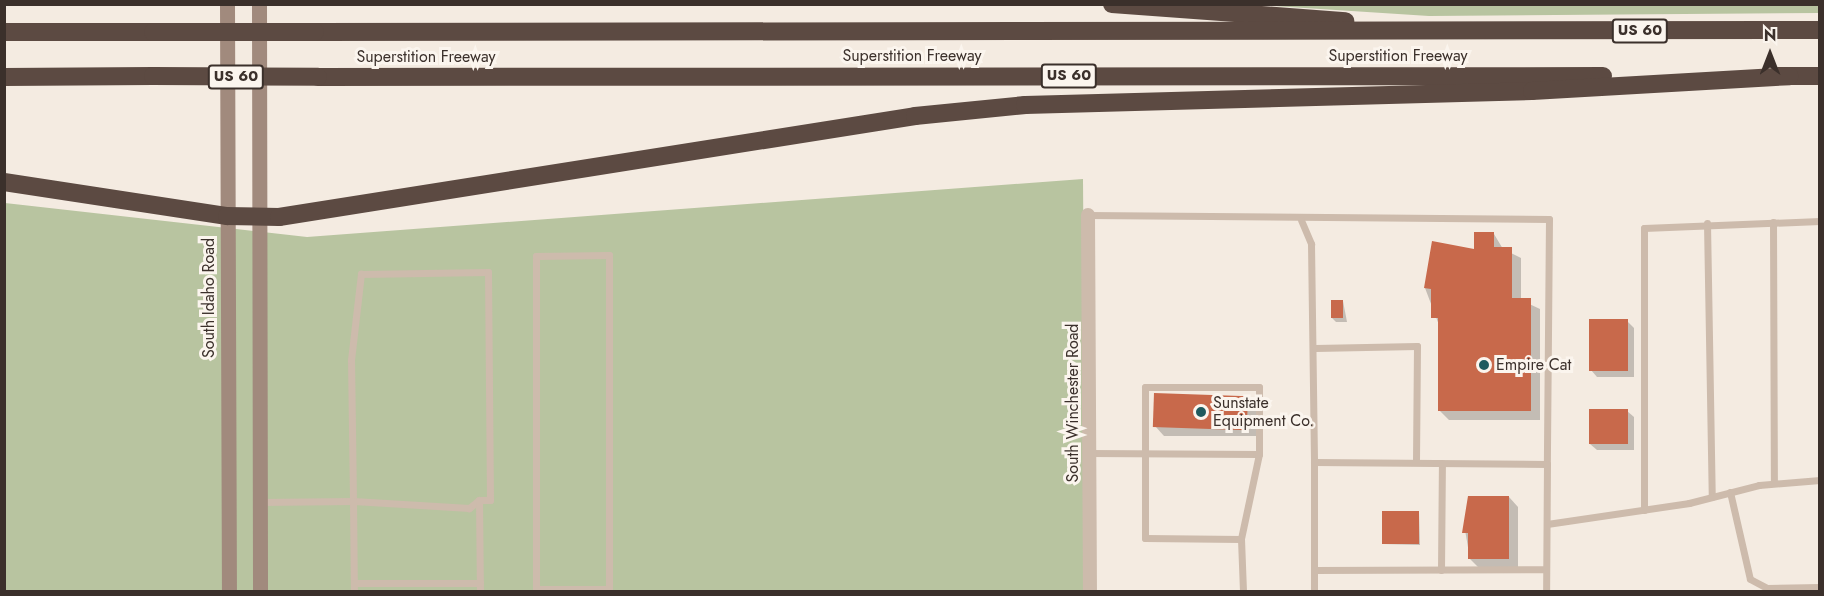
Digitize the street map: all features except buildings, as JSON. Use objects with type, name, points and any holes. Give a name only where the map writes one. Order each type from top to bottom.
[{"type":"highway","points":[[1113,4],[1460,32]]},
{"type":"highway","name":"Superstition Freeway","points":[[4,32],[1820,30]]},
{"type":"highway","name":"Superstition Freeway","points":[[4,76],[1820,76]]},
{"type":"highway","points":[[4,182],[227,216],[260,217],[915,116],[1025,105],[1532,91],[1790,76]]},
{"type":"main road","name":"South Idaho Road","points":[[227,4],[229,591]]},
{"type":"main road","points":[[259,4],[260,591]]},
{"type":"street","name":"South Winchester Road","points":[[1088,215],[1090,591]]},
{"type":"lane","points":[[1088,215],[1301,220],[1549,219],[1546,591]]},
{"type":"lane","points":[[1301,220],[1311,244],[1315,348],[1314,591]]},
{"type":"lane","points":[[1644,510],[1644,228],[1707,223],[1820,221]]},
{"type":"lane","points":[[1773,222],[1774,483]]},
{"type":"lane","points":[[1707,223],[1712,497]]},
{"type":"lane","points":[[609,255],[609,590],[536,588],[536,256],[609,255]]},
{"type":"lane","points":[[260,502],[353,501],[469,508],[479,500],[490,500],[488,272],[361,274],[351,360],[353,501],[354,591]]},
{"type":"lane","points":[[1315,348],[1417,346],[1416,462]]},
{"type":"lane","points":[[1241,539],[1145,538],[1145,387],[1259,387],[1258,454],[1241,539],[1242,591]]},
{"type":"lane","points":[[1089,453],[1258,454]]},
{"type":"lane","points":[[1314,462],[1547,464]]},
{"type":"lane","points":[[1441,570],[1442,462]]},
{"type":"lane","points":[[1547,524],[1644,510],[1774,483],[1820,480]]},
{"type":"lane","points":[[1730,492],[1750,579],[1767,588],[1820,587]]},
{"type":"lane","points":[[479,500],[480,591]]},
{"type":"lane","points":[[1314,570],[1546,569]]},
{"type":"lane","points":[[354,583],[480,583]]},
{"type":"lane","points":[[400,583],[400,591]]},
{"type":"lane","points":[[438,583],[438,591]]},
{"type":"green space","points":[[1819,4],[1819,13],[1429,16],[1260,5]]},
{"type":"green space","points":[[1083,179],[1086,591],[5,592],[5,203],[307,237]]},
{"type":"place","name":"Empire Cat","points":[[1484,365]]},
{"type":"place","name":"Sunstate Equipment Co.","points":[[1201,412]]}]
